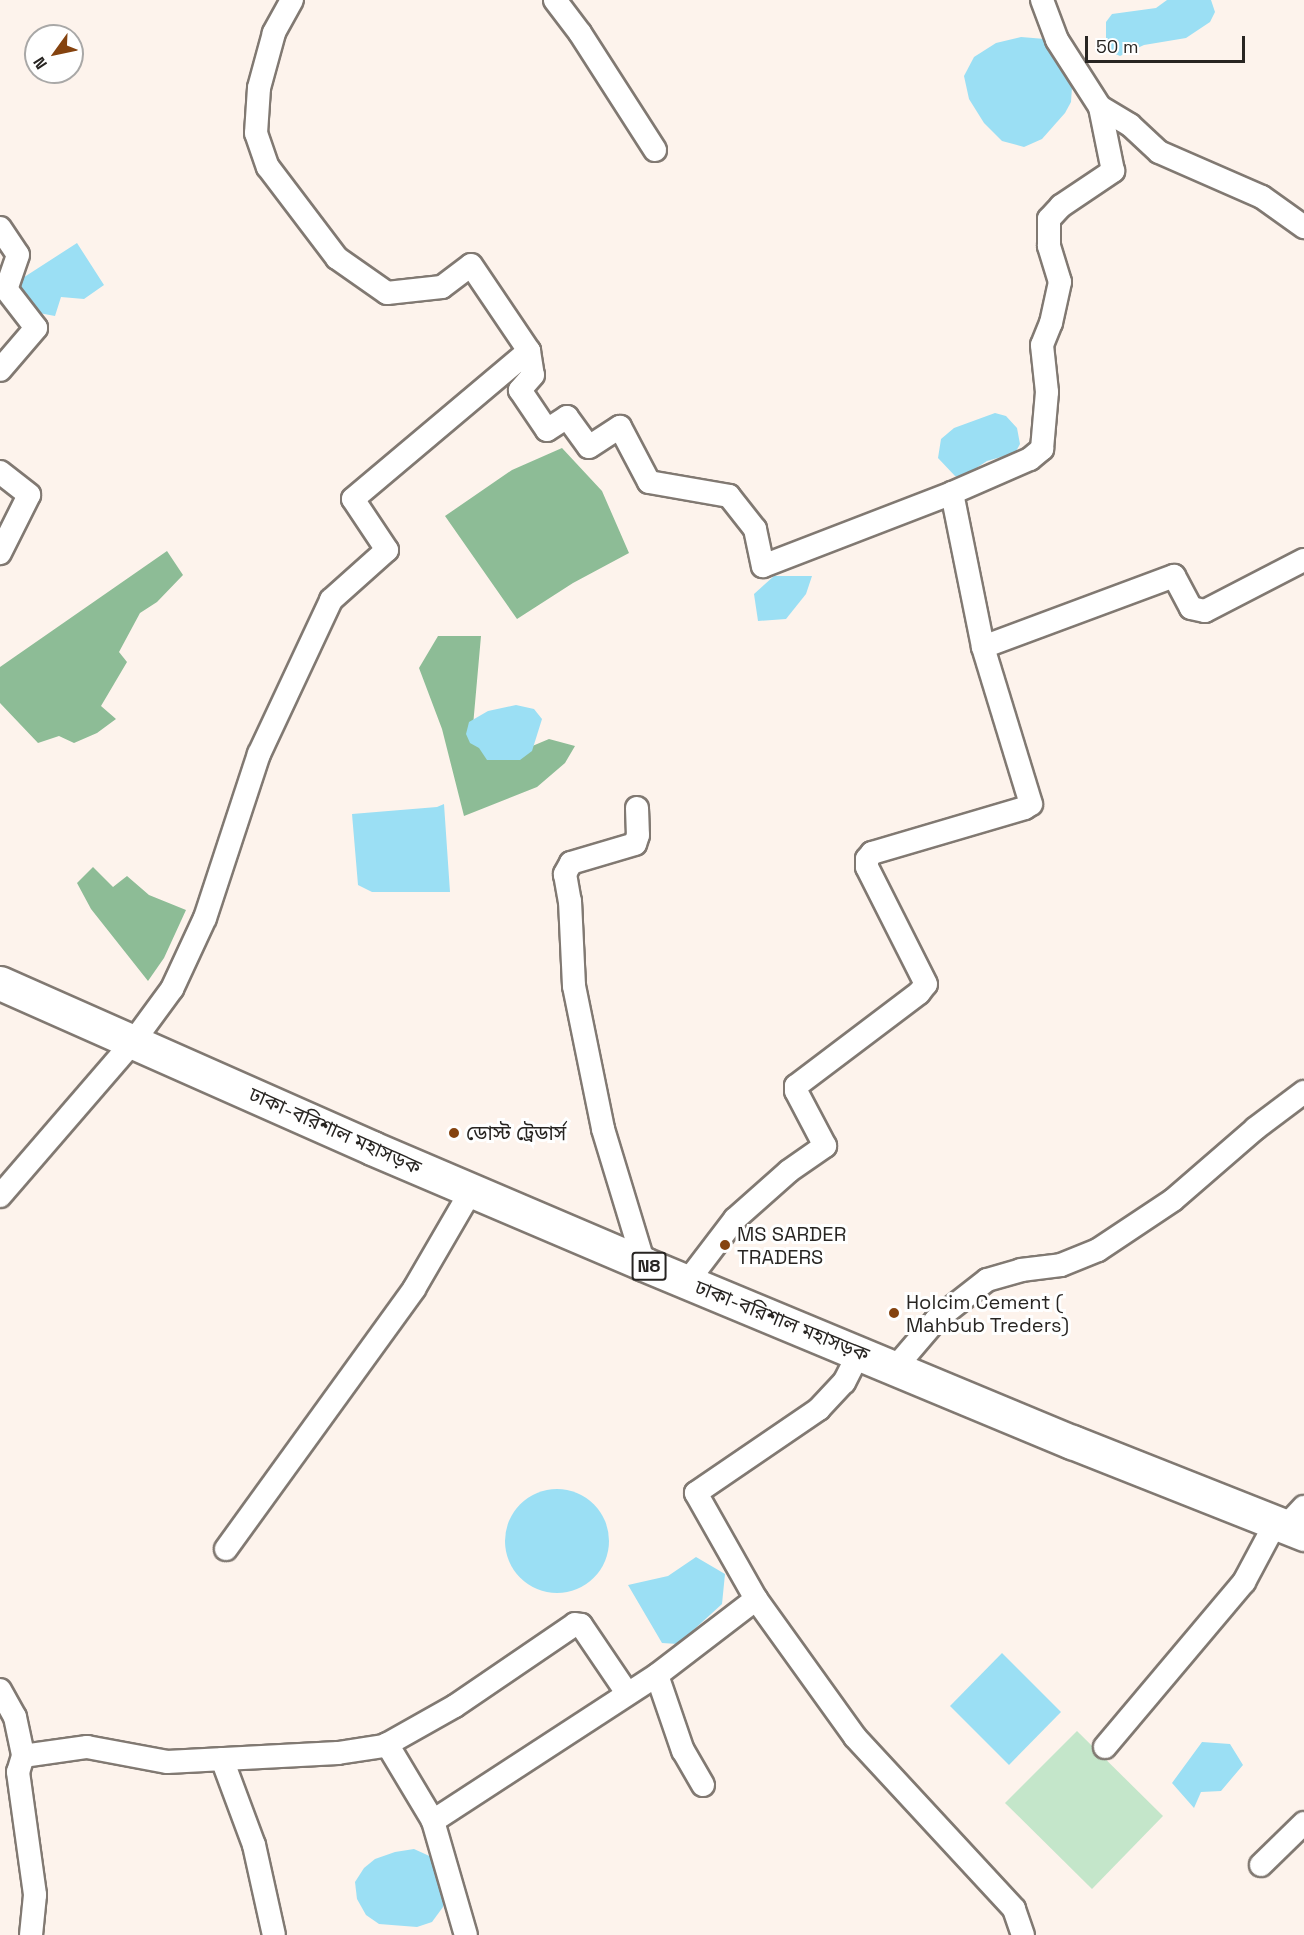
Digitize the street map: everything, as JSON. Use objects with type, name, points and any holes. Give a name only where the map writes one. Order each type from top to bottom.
[{"type":"highway","name":"ঢাকা-বরিশাল মহাসড়ক","points":[[0,983],[471,1191],[687,1282],[1072,1442],[1292,1523]]},
{"type":"street","points":[[292,0],[274,33],[260,88],[256,133],[268,167],[337,258],[387,293],[442,287],[471,265],[529,351],[533,375],[520,390],[547,430],[567,417],[589,447],[620,427],[649,482],[729,496],[755,529],[763,566],[952,493],[1030,459],[1042,449],[1047,392],[1042,345],[1051,323],[1060,282],[1049,246],[1049,219],[1061,206],[1113,171],[1100,107],[1057,40],[1042,0]]},
{"type":"street","points":[[555,0],[580,33],[656,150]]},
{"type":"street","points":[[1100,107],[1130,125],[1159,152],[1262,197],[1304,227]]},
{"type":"street","points":[[0,228],[18,255],[6,289],[36,328],[0,370]]},
{"type":"street","points":[[0,1196],[133,1042],[172,989],[204,918],[259,754],[331,600],[387,550],[353,499],[529,351]]},
{"type":"street","points":[[0,472],[29,495],[0,553]]},
{"type":"street","points":[[687,1282],[735,1219],[789,1171],[825,1146],[796,1091],[796,1086],[919,993],[926,984],[923,973],[867,867],[867,859],[872,854],[1025,808],[1031,804],[982,647],[952,493]]},
{"type":"street","points":[[982,647],[1174,576],[1191,608],[1205,611],[1304,560]]},
{"type":"street","points":[[637,808],[638,835],[635,844],[571,863],[565,874],[570,901],[574,986],[601,1118],[644,1264]]},
{"type":"street","points":[[895,1368],[936,1320],[987,1280],[1021,1270],[1061,1264],[1098,1250],[1173,1200],[1239,1142],[1304,1092]]},
{"type":"street","points":[[226,1549],[414,1289],[471,1191]]},
{"type":"street","points":[[859,1353],[844,1382],[819,1409],[696,1493],[756,1599],[855,1737],[1014,1909],[1023,1935]]},
{"type":"street","points":[[1105,1747],[1292,1523]]},
{"type":"street","points":[[433,1821],[657,1675],[756,1599]]},
{"type":"street","points":[[23,1756],[87,1747],[167,1761],[338,1753],[387,1744],[454,1706],[575,1624],[581,1625],[627,1693]]},
{"type":"street","points":[[657,1675],[683,1751],[703,1785]]},
{"type":"street","points":[[0,1690],[15,1717],[23,1756],[18,1772],[35,1895],[31,1935]]},
{"type":"street","points":[[387,1744],[433,1821],[466,1935]]},
{"type":"street","points":[[222,1759],[254,1845],[274,1935]]},
{"type":"street","points":[[1261,1864],[1304,1823]]},
{"type":"green space","points":[[562,448],[602,491],[629,553],[573,583],[517,619],[445,516],[512,470]]},
{"type":"green space","points":[[167,551],[183,575],[157,602],[140,613],[119,652],[127,662],[101,706],[116,719],[97,733],[74,743],[59,736],[38,743],[0,703],[0,667]]},
{"type":"green space","points":[[438,636],[481,636],[472,737],[506,757],[549,739],[575,746],[565,763],[537,787],[464,816],[442,729],[419,668]]},
{"type":"green space","points":[[93,867],[113,887],[127,876],[149,895],[186,910],[164,958],[148,981],[91,909],[77,883]]},
{"type":"green space","points":[[1077,1731],[1163,1816],[1092,1889],[1005,1803]]},
{"type":"water","points":[[1167,0],[1211,0],[1215,12],[1210,22],[1186,38],[1144,45],[1120,56],[1111,52],[1106,39],[1106,22],[1112,14],[1156,8]]},
{"type":"water","points":[[1021,37],[1045,39],[1067,62],[1072,87],[1071,102],[1065,113],[1042,139],[1024,147],[1002,141],[984,123],[969,99],[964,76],[974,57],[996,43]]},
{"type":"water","points":[[77,243],[104,285],[84,299],[61,297],[55,316],[39,313],[15,283]]},
{"type":"water","points":[[995,413],[1006,416],[1017,428],[1020,444],[1015,453],[987,461],[961,478],[955,476],[938,458],[941,439],[954,428]]},
{"type":"water","points":[[774,576],[812,576],[806,594],[786,619],[758,621],[754,594]]},
{"type":"water","points":[[516,705],[534,709],[542,719],[532,751],[520,760],[487,760],[479,748],[470,743],[466,734],[469,722],[488,711]]},
{"type":"water","points":[[444,804],[450,892],[372,892],[358,885],[352,814],[437,807]]},
{"type":"water","points":[[557,1489],[577,1493],[594,1504],[605,1521],[609,1541],[605,1561],[594,1578],[577,1589],[557,1593],[537,1589],[520,1578],[509,1561],[505,1541],[509,1521],[520,1504],[537,1493]]},
{"type":"water","points":[[696,1557],[725,1574],[722,1604],[678,1644],[662,1643],[628,1585],[668,1576]]},
{"type":"water","points":[[1002,1653],[1061,1712],[1009,1765],[950,1706]]},
{"type":"water","points":[[1202,1742],[1230,1744],[1243,1765],[1221,1791],[1201,1792],[1194,1808],[1172,1783]]},
{"type":"water","points":[[414,1849],[436,1859],[443,1882],[443,1907],[432,1922],[417,1927],[379,1924],[366,1915],[357,1899],[355,1882],[364,1868],[375,1859],[395,1852]]},
{"type":"place","name":"ডোস্ট ট্রেডার্স","points":[[454,1133]]},
{"type":"place","name":"MS SARDER TRADERS","points":[[725,1245]]},
{"type":"place","name":"Holcim Cement ( Mahbub Treders)","points":[[894,1313]]}]
